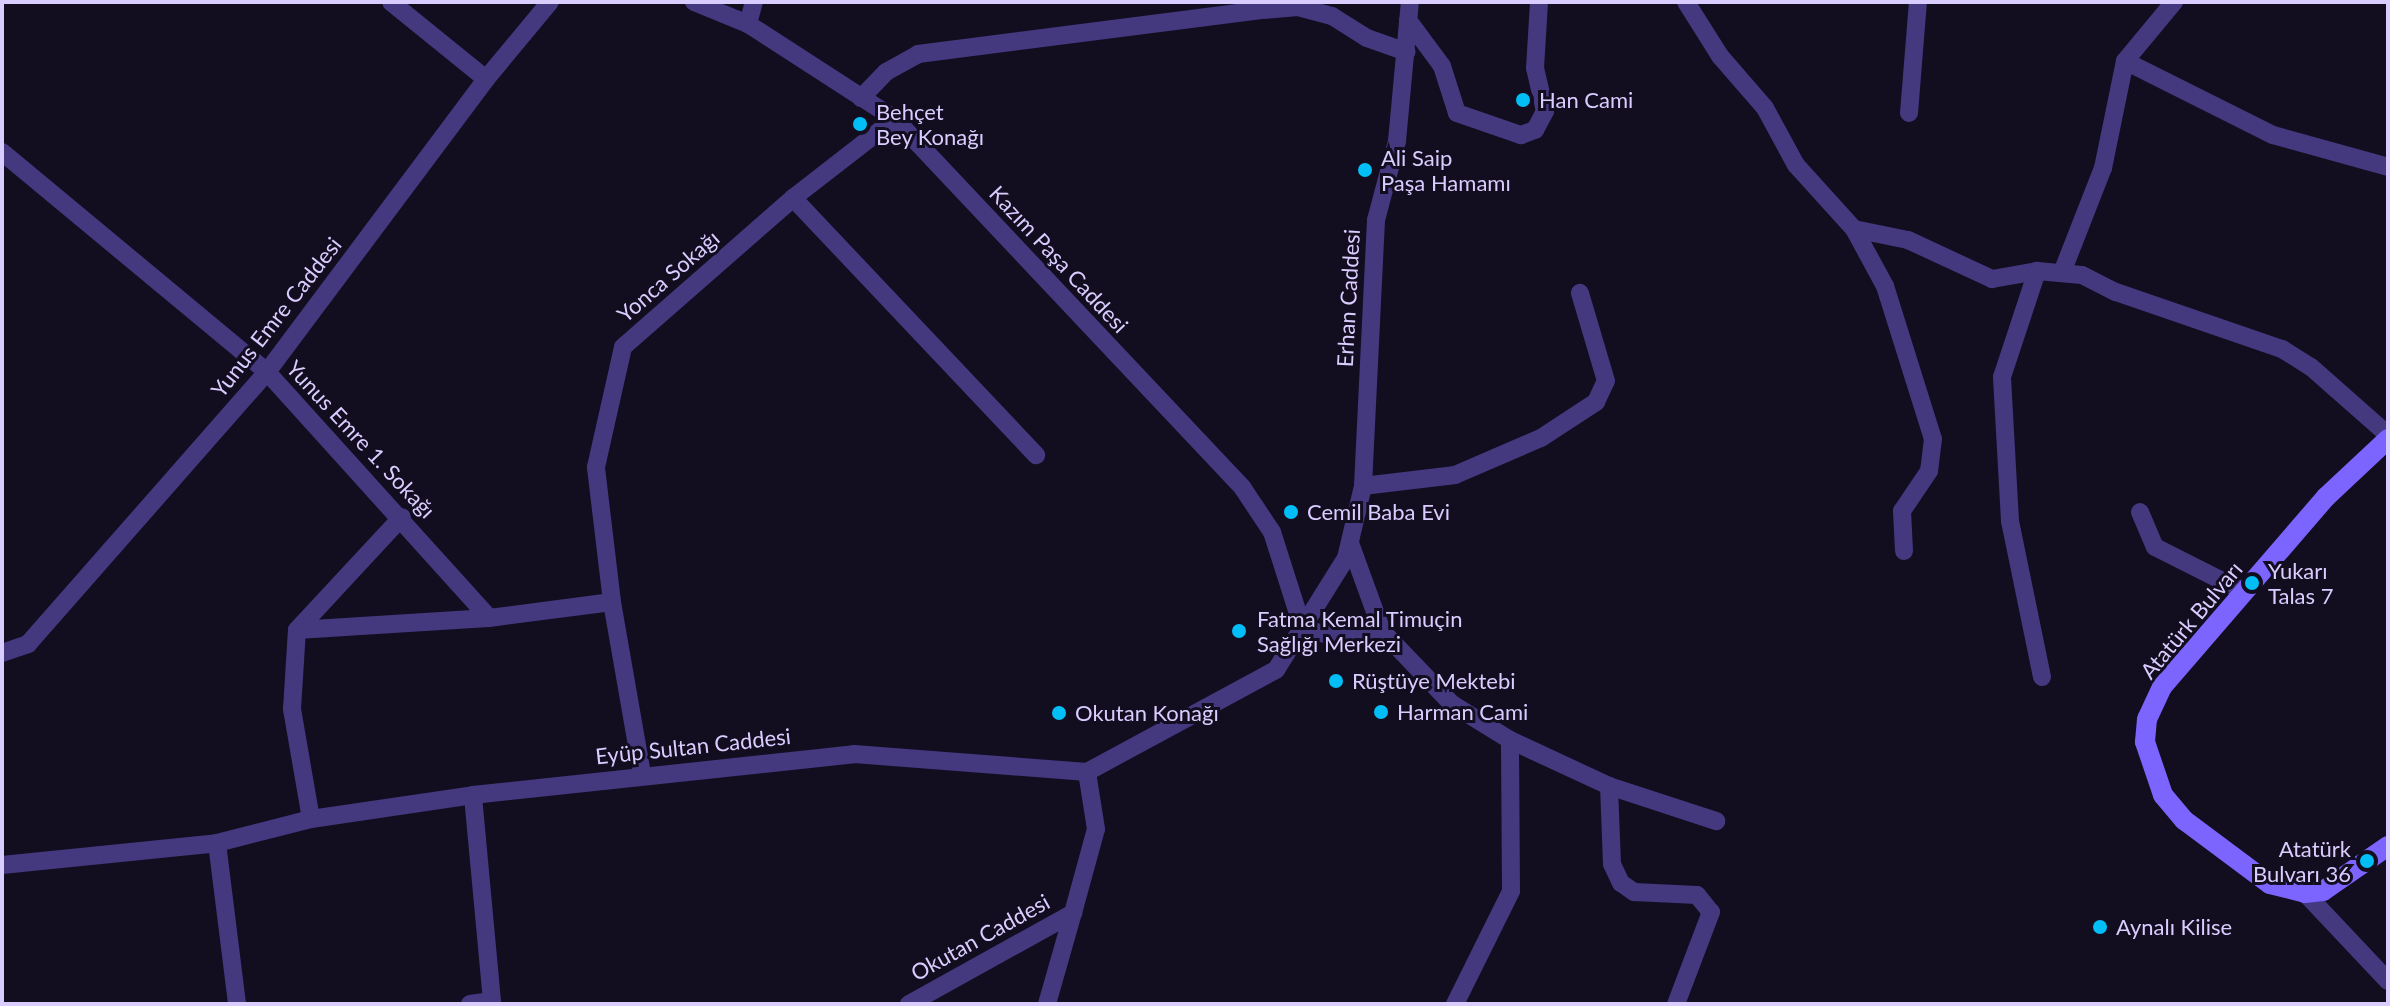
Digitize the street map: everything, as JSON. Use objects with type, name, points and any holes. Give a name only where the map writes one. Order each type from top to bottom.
[{"type":"street","points":[[391,2],[486,79]]},
{"type":"street","name":"Yunus Emre Caddesi","points":[[2,653],[28,644],[267,372],[486,79],[550,2]]},
{"type":"street","name":"Kazım Paşa Caddesi","points":[[694,2],[748,24],[895,119],[1242,487],[1272,532],[1303,629]]},
{"type":"street","points":[[748,24],[754,2]]},
{"type":"street","points":[[1409,11],[1442,66],[1457,113],[1521,135],[1535,130],[1545,111],[1535,68],[1539,2]]},
{"type":"street","points":[[1686,2],[1720,56],[1765,108],[1796,165],[1854,229],[1885,286],[1933,439],[1929,471],[1902,511],[1904,551]]},
{"type":"street","points":[[1909,113],[1918,2]]},
{"type":"street","points":[[2063,270],[2103,168],[2125,61],[2174,2]]},
{"type":"street","points":[[861,98],[886,72],[918,54],[1298,7],[1332,16],[1367,38],[1407,52]]},
{"type":"street","name":"Erhan Caddesi","points":[[1303,629],[1350,543],[1363,486],[1376,220],[1397,141],[1409,11]]},
{"type":"street","points":[[2125,61],[2273,135],[2388,167]]},
{"type":"street","name":"Yonca Sokağı","points":[[642,774],[612,602],[596,467],[623,347],[793,198],[895,119]]},
{"type":"street","name":"Yunus Emre 1. Sokağı","points":[[2,152],[267,372],[402,517],[489,618]]},
{"type":"street","points":[[793,198],[1036,455]]},
{"type":"street","points":[[1854,229],[1908,240],[1969,273],[1992,279],[2063,270],[2282,349],[2311,367],[2388,437]]},
{"type":"street","points":[[2037,271],[2002,377],[2010,521],[2042,677]]},
{"type":"street","points":[[1363,486],[1455,475],[1541,438],[1596,402],[1606,381],[1580,293]]},
{"type":"street","name":"Atatürk Bulvarı","points":[[2305,893],[2270,884],[2184,820],[2163,795],[2150,766],[2147,719],[2162,687],[2326,497],[2388,437]]},
{"type":"street","points":[[2140,512],[2155,547],[2244,592]]},
{"type":"street","points":[[311,819],[292,709],[297,630],[402,517]]},
{"type":"street","points":[[1350,543],[1382,631],[1452,704],[1510,740],[1609,786],[1716,821]]},
{"type":"street","points":[[297,630],[489,618],[612,602]]},
{"type":"street","points":[[1087,772],[1276,670],[1303,629],[1330,635],[1382,631]]},
{"type":"street","points":[[1455,1004],[1511,891],[1510,740]]},
{"type":"street","name":"Eyüp Sultan Caddesi","points":[[2,865],[217,843],[311,819],[473,795],[642,774],[854,754],[1087,772]]},
{"type":"street","name":"Okutan Caddesi","points":[[909,1004],[1073,913],[1096,829],[1087,772]]},
{"type":"street","points":[[1609,786],[1612,864],[1621,883],[1634,892],[1697,895],[1711,912],[1676,1004]]},
{"type":"street","points":[[470,1004],[492,1001],[473,795]]},
{"type":"street","points":[[217,843],[237,1004]]},
{"type":"street","points":[[2388,846],[2339,884],[2305,893],[2388,981]]},
{"type":"street","points":[[1047,1004],[1073,913]]},
{"type":"place","name":"Han Cami","points":[[1523,100]]},
{"type":"place","name":"Behçet Bey Konağı","points":[[860,124]]},
{"type":"place","name":"Ali Saip Paşa Hamamı","points":[[1365,170]]},
{"type":"place","name":"Cemil Baba Evi","points":[[1291,512]]},
{"type":"place","name":"Yukarı Talas 7","points":[[2252,583]]},
{"type":"place","name":"Fatma Kemal Timuçin Sağlığı Merkezi","points":[[1239,631]]},
{"type":"place","name":"Rüştüye Mektebi","points":[[1336,681]]},
{"type":"place","name":"Harman Cami","points":[[1381,712]]},
{"type":"place","name":"Okutan Konağı","points":[[1059,713]]},
{"type":"place","name":"Atatürk Bulvarı 36","points":[[2367,861]]},
{"type":"place","name":"Aynalı Kilise","points":[[2100,927]]}]
